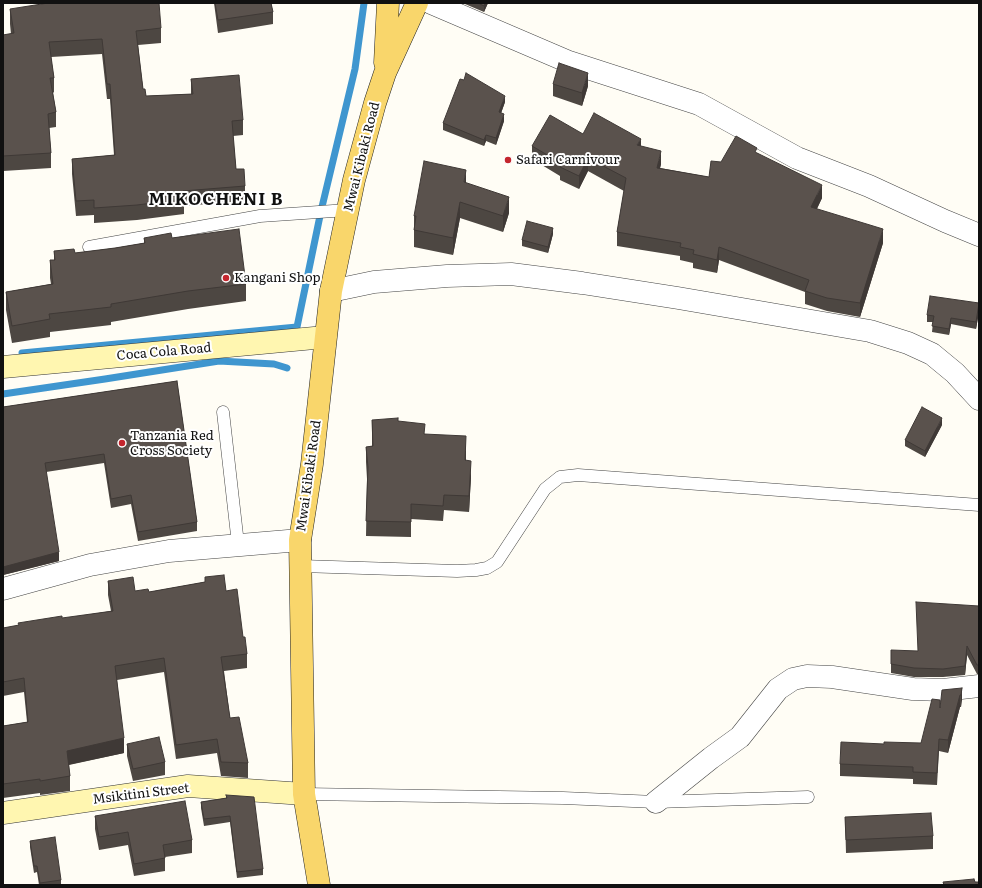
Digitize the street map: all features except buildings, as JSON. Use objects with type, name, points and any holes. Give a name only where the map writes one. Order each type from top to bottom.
[{"type":"main road","name":"Mwai Kibaki Road","points":[[385,73],[388,3]]},
{"type":"main road","name":"Mwai Kibaki Road","points":[[319,885],[304,794],[300,540],[312,464],[331,291],[354,180],[375,103],[385,73],[417,3]]},
{"type":"main road","name":"Coca Cola Road","points":[[3,367],[325,337]]},
{"type":"main road","name":"Msikitini Street","points":[[3,813],[188,786],[304,794]]},
{"type":"street","points":[[431,3],[569,62],[699,104],[797,158],[869,186],[979,235]]},
{"type":"street","points":[[331,291],[374,282],[447,276],[511,274],[678,298],[870,331],[908,343],[932,354],[955,373],[979,399]]},
{"type":"street","points":[[3,589],[90,565],[169,551],[212,548],[238,544],[300,540]]},
{"type":"street","points":[[656,802],[740,737],[778,689],[794,679],[807,676],[832,677],[913,689],[943,690],[979,686]]},
{"type":"lane","points":[[89,247],[260,216],[348,210]]},
{"type":"lane","points":[[223,412],[238,544]]},
{"type":"lane","points":[[301,566],[457,571],[487,568],[497,562],[544,489],[560,477],[578,475],[979,505]]},
{"type":"lane","points":[[304,794],[563,798],[656,802],[808,796]]},
{"type":"waterway","points":[[22,353],[297,327],[321,211],[355,69],[364,3]]},
{"type":"waterway","points":[[3,394],[219,361],[274,364],[287,368]]},
{"type":"place","name":"Safari Carnivour","points":[[508,160]]},
{"type":"place","name":"Kangani Shop","points":[[226,278]]},
{"type":"place","name":"Tanzania Red Cross Society","points":[[122,443]]},
{"type":"district","name":"MIKOCHENI B","points":[[216,200]]}]
